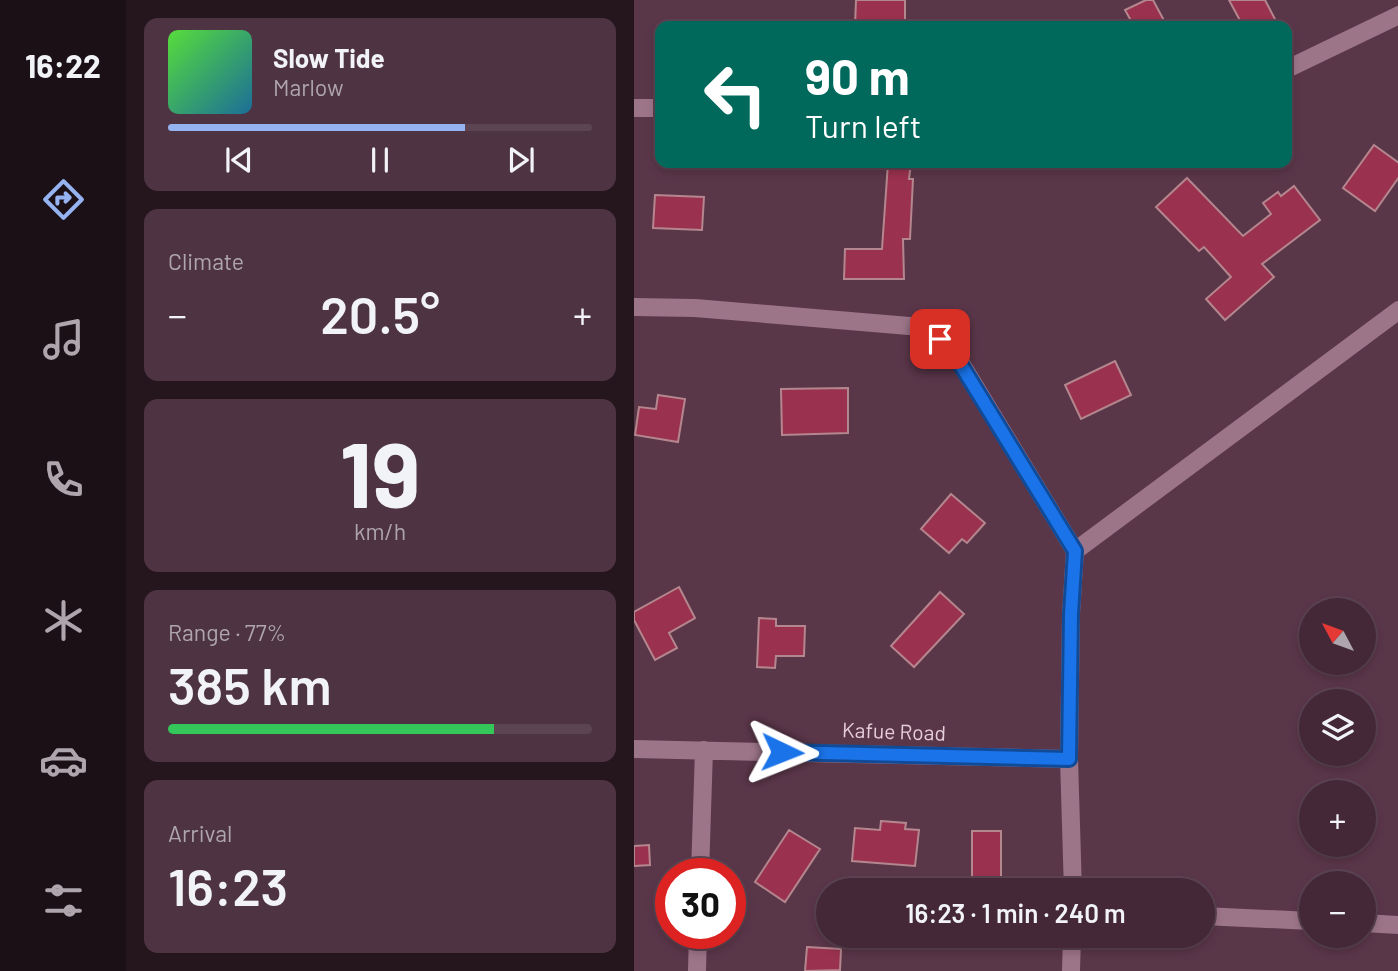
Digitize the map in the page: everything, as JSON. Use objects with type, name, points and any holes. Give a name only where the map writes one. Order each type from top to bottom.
[{"type":"street","points":[[1292,67],[1399,15]]},
{"type":"street","points":[[634,108],[655,108]]},
{"type":"street","points":[[634,307],[695,308],[921,327],[940,339],[961,365],[1075,551],[1071,614],[1069,759],[1073,878]]},
{"type":"street","points":[[1075,551],[1399,310]]},
{"type":"street","name":"Kafue Road","points":[[634,749],[1069,759]]},
{"type":"street","points":[[700,858],[704,750]]},
{"type":"street","points":[[1215,916],[1299,920]]},
{"type":"street","points":[[1376,924],[1399,925]]},
{"type":"street","points":[[1071,971],[1072,948]]},
{"type":"street","points":[[697,971],[698,949]]},
{"type":"building","points":[[856,0],[905,0],[905,21],[855,21]]},
{"type":"building","points":[[1146,0],[1153,0],[1164,21],[1131,21],[1125,10]]},
{"type":"building","points":[[1229,0],[1265,0],[1276,21],[1240,21]]},
{"type":"building","points":[[1374,145],[1399,163],[1399,177],[1375,211],[1343,188]]},
{"type":"building","points":[[888,168],[910,168],[909,179],[913,179],[910,239],[903,239],[904,279],[844,279],[845,249],[882,249]]},
{"type":"building","points":[[1187,178],[1243,236],[1271,214],[1263,203],[1278,192],[1281,196],[1294,186],[1320,220],[1262,264],[1274,277],[1225,320],[1206,299],[1231,277],[1204,247],[1199,251],[1156,207]]},
{"type":"building","points":[[655,195],[704,197],[702,230],[653,228]]},
{"type":"building","points":[[1115,361],[1131,395],[1081,419],[1065,385]]},
{"type":"building","points":[[848,388],[848,433],[782,435],[781,389]]},
{"type":"building","points":[[658,395],[685,399],[678,442],[635,435],[639,407],[656,409]]},
{"type":"building","points":[[951,494],[985,523],[967,543],[962,539],[949,553],[921,529]]},
{"type":"building","points":[[679,587],[695,618],[669,633],[677,648],[655,660],[634,620],[634,612]]},
{"type":"building","points":[[940,592],[964,614],[914,667],[891,646]]},
{"type":"building","points":[[759,618],[776,619],[776,626],[805,626],[804,656],[776,656],[775,668],[757,667]]},
{"type":"building","points":[[881,821],[906,823],[905,829],[919,830],[915,866],[852,861],[855,828],[880,830]]},
{"type":"building","points":[[789,830],[820,849],[785,902],[755,882]]},
{"type":"building","points":[[972,831],[1001,831],[1001,878],[972,878]]},
{"type":"building","points":[[649,845],[650,865],[634,866],[634,846]]},
{"type":"building","points":[[807,947],[841,949],[840,970],[805,971]]},
{"type":"route","points":[[782,752],[1069,759],[1071,614],[1075,551],[961,365],[940,339]]}]
